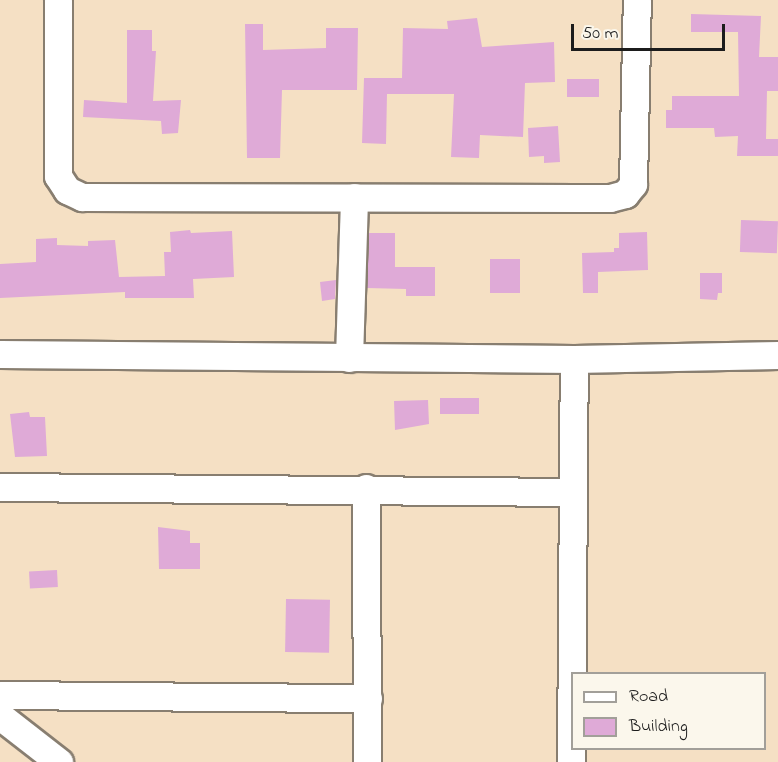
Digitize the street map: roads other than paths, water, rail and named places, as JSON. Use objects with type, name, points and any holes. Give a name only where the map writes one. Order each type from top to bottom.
[{"type":"street","points":[[58,0],[58,176],[67,190],[82,197],[610,198],[625,194],[633,184],[637,0]]},
{"type":"street","points":[[349,357],[354,197]]},
{"type":"street","points":[[0,354],[574,359],[778,355]]},
{"type":"street","points":[[572,672],[574,359]]},
{"type":"street","points":[[0,487],[366,488],[573,492]]},
{"type":"street","points":[[366,488],[367,762]]},
{"type":"street","points":[[0,695],[368,698]]},
{"type":"street","points":[[0,716],[59,762]]}]
